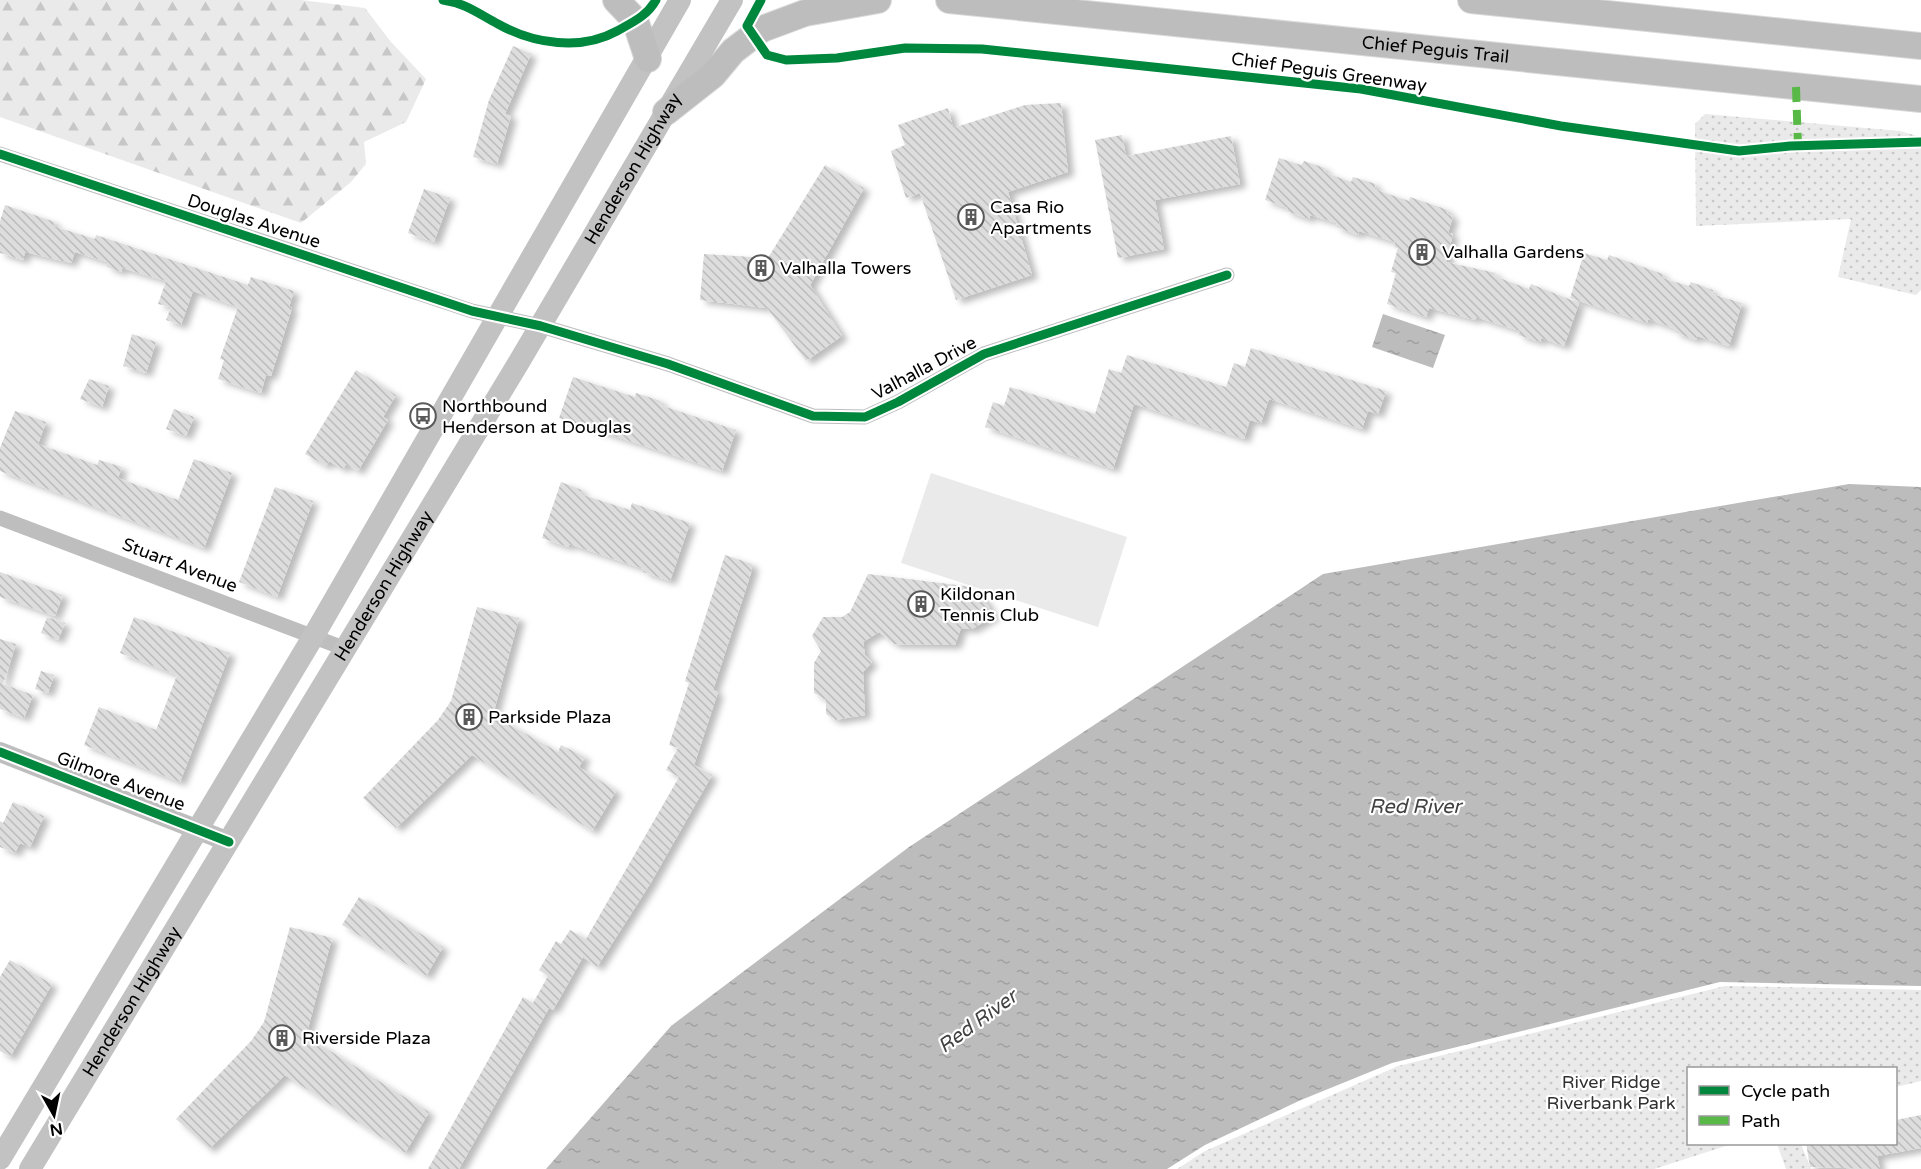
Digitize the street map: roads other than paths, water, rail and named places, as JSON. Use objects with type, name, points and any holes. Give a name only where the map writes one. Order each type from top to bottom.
[{"type":"main road","points":[[616,0],[635,20],[648,59]]},
{"type":"main road","name":"Henderson Highway","points":[[0,1159],[313,637],[680,0]]},
{"type":"main road","name":"Henderson Highway","points":[[30,1169],[541,326],[732,0]]},
{"type":"main road","points":[[666,112],[712,75],[742,43],[771,24],[805,13],[878,0]]},
{"type":"main road","name":"Chief Peguis Trail","points":[[948,0],[1921,99]]},
{"type":"main road","points":[[1471,0],[1921,46]]},
{"type":"street","name":"Douglas Avenue","points":[[0,154],[461,307],[498,316]]},
{"type":"street","name":"Valhalla Drive","points":[[498,316],[541,326],[668,364],[813,416],[865,417],[898,402],[984,354],[1227,275]]},
{"type":"street","name":"Stuart Avenue","points":[[0,518],[346,649]]},
{"type":"street","name":"Gilmore Avenue","points":[[0,752],[229,842]]},
{"type":"water","points":[[1383,314],[1445,335],[1433,368],[1372,347]]},
{"type":"water","name":"Red River","points":[[1849,484],[1921,487],[1921,986],[1720,982],[1392,1063],[1301,1100],[1205,1145],[1167,1169],[546,1169],[671,1026],[909,847],[1323,574]]},
{"type":"place","name":"Casa Rio Apartments","points":[[971,217]]},
{"type":"place","name":"Valhalla Gardens","points":[[1422,252]]},
{"type":"place","name":"Valhalla Towers","points":[[761,268]]},
{"type":"place","name":"Northbound Henderson at Douglas","points":[[423,416]]},
{"type":"place","name":"Kildonan Tennis Club","points":[[921,604]]},
{"type":"place","name":"Parkside Plaza","points":[[469,717]]},
{"type":"place","name":"Riverside Plaza","points":[[282,1038]]},
{"type":"park label","name":"River Ridge Riverbank Park","points":[[1611,1092]]}]
